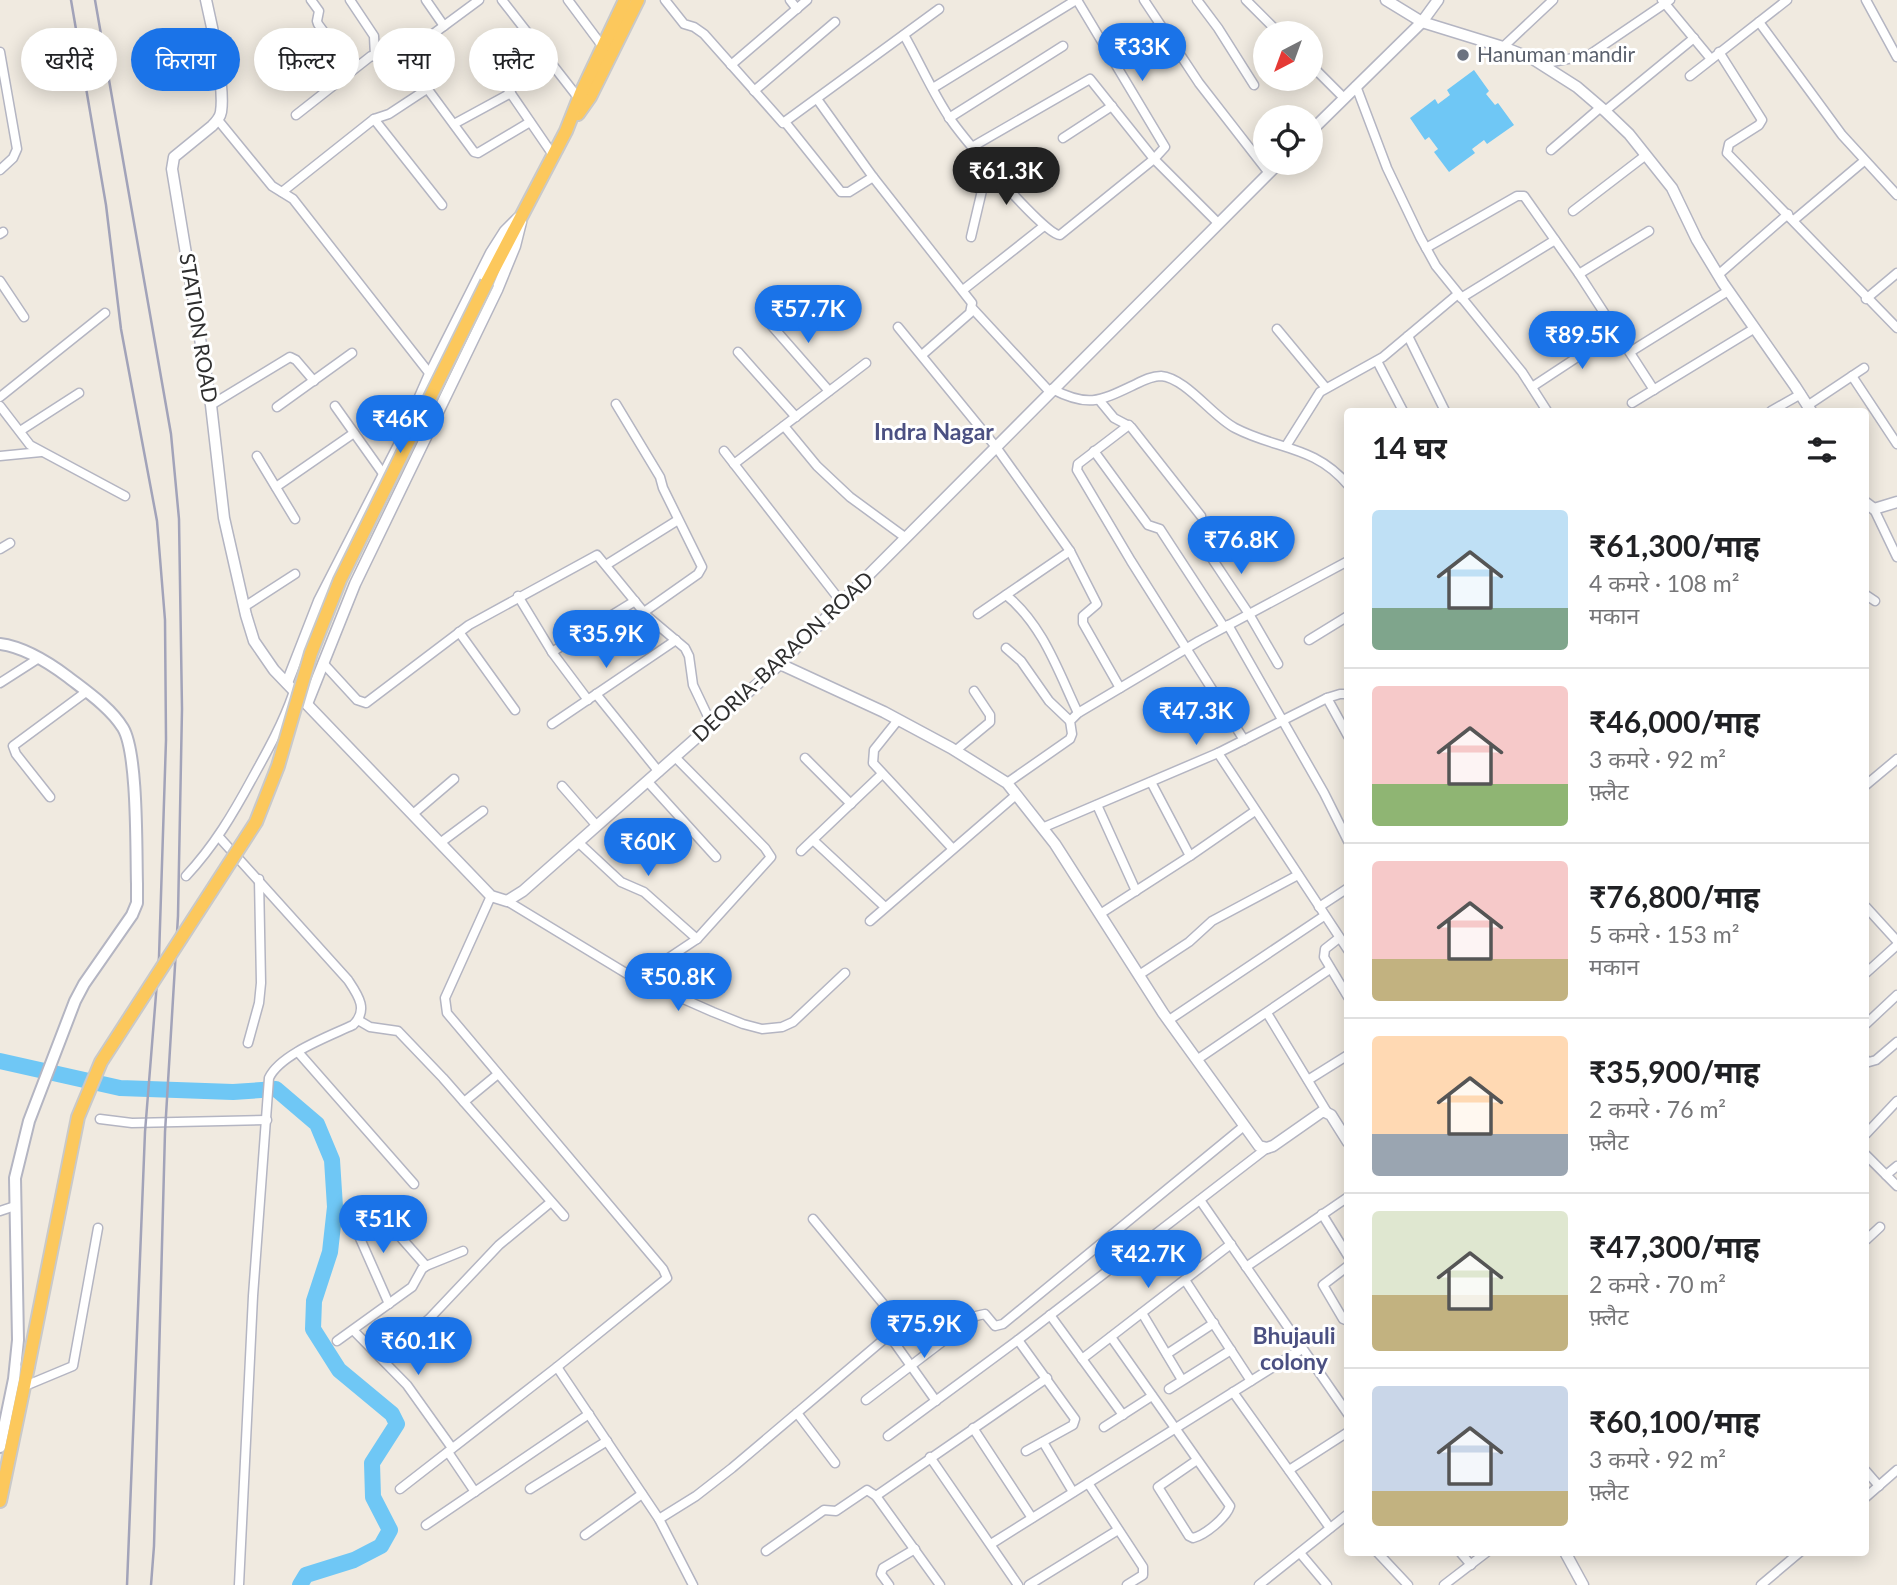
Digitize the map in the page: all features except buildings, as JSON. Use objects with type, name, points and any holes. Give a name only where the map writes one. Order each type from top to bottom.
[{"type":"highway","points":[[582,101],[625,0]]},
{"type":"highway","points":[[0,1501],[78,1117],[88,1090],[101,1062],[256,822],[278,766],[311,653],[340,580],[487,282],[638,0]]},
{"type":"main road","points":[[0,644],[13,646],[61,672],[123,728],[128,741],[133,779],[136,903],[123,930],[84,984],[58,1040],[29,1121],[15,1178],[18,1340],[14,1379],[0,1447]]},
{"type":"street","points":[[206,0],[220,82],[221,110],[218,120],[272,186],[293,199],[430,374]]},
{"type":"street","points":[[311,0],[319,11],[317,18],[321,28]]},
{"type":"street","points":[[350,0],[373,34]]},
{"type":"street","points":[[426,0],[444,26]]},
{"type":"street","points":[[441,28],[479,0]]},
{"type":"street","points":[[502,0],[582,101]]},
{"type":"street","points":[[568,0],[603,47]]},
{"type":"street","points":[[666,0],[681,21],[700,30],[781,123],[939,9]]},
{"type":"street","points":[[790,0],[797,9]]},
{"type":"street","points":[[731,65],[807,0]]},
{"type":"street","points":[[904,35],[949,118],[988,165],[1044,226],[1056,235],[1065,232],[1164,149],[1164,144],[1077,0],[933,88]]},
{"type":"street","points":[[1144,0],[1211,100],[1253,153]]},
{"type":"street","points":[[1197,0],[1253,83]]},
{"type":"street","points":[[1246,0],[1267,21]]},
{"type":"street","points":[[1386,0],[1422,22],[1503,47],[1541,64],[1577,88],[1629,134],[1672,188],[1697,240],[1718,275],[1808,408]]},
{"type":"street","points":[[1323,119],[1422,22],[1438,0]]},
{"type":"street","points":[[1503,47],[1553,0]]},
{"type":"street","points":[[1689,76],[1787,0]]},
{"type":"street","points":[[1866,0],[1897,57]]},
{"type":"street","points":[[1541,64],[1588,55],[1665,1],[1711,59]]},
{"type":"street","points":[[754,91],[835,22]]},
{"type":"street","points":[[1759,22],[1827,116],[1864,161],[1897,195]]},
{"type":"street","points":[[1551,150],[1693,38]]},
{"type":"street","points":[[949,118],[1063,46]]},
{"type":"street","points":[[0,52],[17,149],[13,158],[0,169]]},
{"type":"street","points":[[1720,52],[1762,120],[1759,125],[1730,144],[1727,153],[1897,328]]},
{"type":"street","points":[[1323,77],[1344,98]]},
{"type":"street","points":[[972,147],[1090,79],[1154,159],[1218,223]]},
{"type":"street","points":[[1356,86],[1387,167],[1436,266],[1532,387],[1545,408]]},
{"type":"street","points":[[296,115],[326,91]]},
{"type":"street","points":[[282,192],[374,119],[389,114],[424,91]]},
{"type":"street","points":[[429,91],[476,153],[530,122]]},
{"type":"street","points":[[454,124],[510,93],[553,155]]},
{"type":"street","points":[[817,99],[873,177],[972,303],[973,309],[1051,390],[1082,401],[1100,401],[1150,377],[1169,377],[1235,429],[1323,461],[1344,481]]},
{"type":"street","points":[[1063,138],[1112,106]]},
{"type":"street","points":[[374,119],[442,205]]},
{"type":"street","name":"STATION ROAD","points":[[218,120],[177,153],[172,169],[211,405],[224,518],[244,607],[254,641],[274,670],[290,687]]},
{"type":"street","points":[[785,122],[841,191],[849,192],[873,177]]},
{"type":"street","points":[[1573,211],[1646,155]]},
{"type":"street","points":[[1718,275],[1864,161]]},
{"type":"street","points":[[971,237],[988,165]]},
{"type":"street","name":"DEORIA-BARAON ROAD","points":[[508,901],[579,843],[780,664],[1267,175]]},
{"type":"street","points":[[1426,248],[1521,195],[1579,274],[1654,390]]},
{"type":"street","points":[[186,876],[219,837],[277,735],[319,601],[384,475],[430,374],[491,253],[505,231],[522,215]]},
{"type":"street","points":[[307,704],[374,543],[497,290],[519,234],[522,215]]},
{"type":"street","points":[[962,290],[1044,226]]},
{"type":"street","points":[[1579,274],[1649,231]]},
{"type":"street","points":[[1286,446],[1319,394],[1326,388],[1377,361],[1460,296],[1555,240]]},
{"type":"street","points":[[1866,299],[1897,273]]},
{"type":"street","points":[[0,281],[24,317]]},
{"type":"street","points":[[1630,352],[1728,291]]},
{"type":"street","points":[[922,355],[973,309]]},
{"type":"street","points":[[0,397],[105,313]]},
{"type":"street","points":[[765,318],[829,391]]},
{"type":"street","points":[[898,327],[996,447],[1070,551],[1097,604],[1083,616],[1083,623],[1119,688]]},
{"type":"street","points":[[1632,403],[1755,328]]},
{"type":"street","points":[[1277,329],[1326,388]]},
{"type":"street","points":[[1532,387],[1617,331]]},
{"type":"street","points":[[1408,336],[1444,408]]},
{"type":"street","points":[[738,352],[796,417]]},
{"type":"street","points":[[277,407],[352,353]]},
{"type":"street","points":[[211,405],[290,357],[296,360],[314,381]]},
{"type":"street","points":[[1377,361],[1401,408]]},
{"type":"street","points":[[734,464],[866,363]]},
{"type":"street","points":[[1810,408],[1864,368]]},
{"type":"street","points":[[1852,376],[1897,444]]},
{"type":"street","points":[[20,431],[79,393]]},
{"type":"street","points":[[1776,408],[1801,394]]},
{"type":"street","points":[[1100,401],[1114,418],[1129,425],[1201,516]]},
{"type":"street","points":[[616,404],[660,477],[700,562],[700,571],[643,612]]},
{"type":"street","points":[[335,406],[384,475]]},
{"type":"street","points":[[1,410],[30,445],[125,496]]},
{"type":"street","points":[[1129,425],[1078,464],[1077,470],[1244,740]]},
{"type":"street","points":[[784,426],[817,466],[850,497],[906,538]]},
{"type":"street","points":[[276,487],[354,433]]},
{"type":"street","points":[[724,451],[842,603]]},
{"type":"street","points":[[1094,451],[1148,524],[1160,529],[1226,626],[1284,720],[1344,833]]},
{"type":"street","points":[[0,456],[41,452]]},
{"type":"street","points":[[257,456],[295,519]]},
{"type":"street","points":[[1896,554],[1869,507],[1897,502]]},
{"type":"street","points":[[606,565],[678,520]]},
{"type":"street","points":[[0,549],[10,543]]},
{"type":"street","points":[[978,614],[1070,551]]},
{"type":"street","points":[[1209,554],[1278,664]]},
{"type":"street","points":[[323,663],[357,701],[366,703],[459,632],[518,596],[597,555],[643,612],[676,640],[689,656],[692,685],[712,725]]},
{"type":"street","points":[[1070,721],[1078,713],[1186,648],[1344,563]]},
{"type":"street","points":[[244,607],[295,574]]},
{"type":"street","points":[[1006,595],[1021,607],[1039,630],[1078,713]]},
{"type":"street","points":[[518,596],[552,652],[588,700]]},
{"type":"street","points":[[1869,597],[1875,601]]},
{"type":"street","points":[[552,652],[635,601]]},
{"type":"street","points":[[1309,640],[1344,618]]},
{"type":"street","points":[[459,632],[515,710]]},
{"type":"street","points":[[552,724],[676,640]]},
{"type":"street","points":[[1006,648],[1021,661],[1049,701],[1070,721],[1072,734],[1070,739],[1007,783]]},
{"type":"street","points":[[0,683],[39,658]]},
{"type":"street","points":[[780,664],[898,720],[1007,783],[1042,828],[1169,1020],[1244,1126],[1259,1146],[1268,1148]]},
{"type":"street","points":[[290,687],[491,896],[508,901],[637,979],[743,1024],[773,1029],[793,1022],[845,973]]},
{"type":"street","points":[[955,751],[990,722],[990,715],[974,691]]},
{"type":"street","points":[[50,797],[16,754],[13,746],[86,692]]},
{"type":"street","points":[[596,694],[659,772]]},
{"type":"street","points":[[1042,828],[1218,753],[1327,698],[1344,694]]},
{"type":"street","points":[[1327,698],[1344,729]]},
{"type":"street","points":[[898,720],[872,755],[873,763],[952,848]]},
{"type":"street","points":[[1218,753],[1344,945]]},
{"type":"street","points":[[637,979],[697,939],[771,857],[676,758]]},
{"type":"street","points":[[804,758],[851,804]]},
{"type":"street","points":[[1869,778],[1897,759]]},
{"type":"street","points":[[801,851],[882,774]]},
{"type":"street","points":[[412,814],[454,779]]},
{"type":"street","points":[[648,782],[716,857]]},
{"type":"street","points":[[1151,782],[1190,856]]},
{"type":"street","points":[[562,786],[597,827]]},
{"type":"street","points":[[870,921],[1017,794]]},
{"type":"street","points":[[1097,805],[1136,891]]},
{"type":"street","points":[[440,843],[483,811]]},
{"type":"street","points":[[1100,914],[1255,811]]},
{"type":"street","points":[[219,837],[348,980],[361,1005],[361,1016],[358,1020],[298,1052],[275,1069],[269,1078],[253,1296],[239,1585]]},
{"type":"street","points":[[813,840],[885,907]]},
{"type":"street","points":[[579,843],[621,882],[644,892],[697,939]]},
{"type":"street","points":[[1139,975],[1189,942],[1212,921],[1298,875]]},
{"type":"street","points":[[248,1043],[259,1003],[261,983],[259,879]]},
{"type":"street","points":[[1318,907],[1344,891]]},
{"type":"street","points":[[400,1489],[667,1278],[447,1013],[445,998],[491,896]]},
{"type":"street","points":[[1869,910],[1897,943],[1869,970]]},
{"type":"street","points":[[1169,1020],[1324,916]]},
{"type":"street","points":[[1339,938],[1323,953],[1344,990]]},
{"type":"street","points":[[1198,1059],[1330,968]]},
{"type":"street","points":[[1869,1021],[1897,995]]},
{"type":"street","points":[[1267,1013],[1344,1136]]},
{"type":"street","points":[[358,1020],[370,1027],[398,1031],[564,1216]]},
{"type":"street","points":[[1869,1062],[1876,1060],[1897,1042]]},
{"type":"street","points":[[298,1052],[414,1184]]},
{"type":"street","points":[[1308,1080],[1344,1058]]},
{"type":"street","points":[[464,1102],[498,1074]]},
{"type":"street","points":[[1869,1131],[1897,1101]]},
{"type":"street","points":[[888,1436],[1268,1148],[1318,1113],[1327,1111]]},
{"type":"street","points":[[100,1119],[132,1123],[267,1117]]},
{"type":"street","points":[[866,1400],[910,1364],[981,1313],[995,1325],[1003,1324],[1244,1126]]},
{"type":"street","points":[[1869,1159],[1897,1186]]},
{"type":"street","points":[[1886,1175],[1897,1166]]},
{"type":"street","points":[[1200,1200],[1344,1407]]},
{"type":"street","points":[[1246,1267],[1344,1200]]},
{"type":"street","points":[[380,1357],[436,1312],[499,1245],[551,1202]]},
{"type":"street","points":[[0,1211],[15,1206]]},
{"type":"street","points":[[1322,1214],[1344,1250]]},
{"type":"street","points":[[351,1218],[389,1304]]},
{"type":"street","points":[[659,1519],[696,1496],[889,1335],[894,1328],[890,1312],[813,1219]]},
{"type":"street","points":[[388,1224],[426,1266]]},
{"type":"street","points":[[1869,1237],[1880,1227]]},
{"type":"street","points":[[25,1386],[73,1366],[98,1228]]},
{"type":"street","points":[[1082,1359],[1231,1244]]},
{"type":"street","points":[[337,1341],[412,1287],[426,1266],[463,1251]]},
{"type":"street","points":[[1344,1269],[1324,1285],[1344,1319]]},
{"type":"street","points":[[1185,1280],[1251,1381]]},
{"type":"street","points":[[1142,1313],[1182,1380]]},
{"type":"street","points":[[1051,1315],[1123,1415]]},
{"type":"street","points":[[1167,1354],[1214,1323]]},
{"type":"street","points":[[354,1331],[431,1416],[475,1492]]},
{"type":"street","points":[[889,1335],[936,1401]]},
{"type":"street","points":[[1111,1337],[1230,1506],[1227,1513],[1199,1537],[1193,1538],[1189,1536],[1158,1487],[1197,1460]]},
{"type":"street","points":[[1018,1340],[1075,1419],[1073,1425],[1026,1451]]},
{"type":"street","points":[[991,1544],[1302,1349]]},
{"type":"street","points":[[1169,1389],[1231,1350]]},
{"type":"street","points":[[557,1367],[659,1519],[693,1585]]},
{"type":"street","points":[[876,1496],[1046,1378]]},
{"type":"street","points":[[1233,1392],[1330,1528]]},
{"type":"street","points":[[1104,1427],[1152,1396]]},
{"type":"street","points":[[797,1413],[835,1463]]},
{"type":"street","points":[[426,1525],[589,1415]]},
{"type":"street","points":[[974,1428],[1032,1518]]},
{"type":"street","points":[[1289,1470],[1344,1435]]},
{"type":"street","points":[[530,1489],[607,1441]]},
{"type":"street","points":[[1043,1442],[1073,1492]]},
{"type":"street","points":[[930,1457],[1017,1585]]},
{"type":"street","points":[[1869,1494],[1897,1470]]},
{"type":"street","points":[[1869,1474],[1879,1486]]},
{"type":"street","points":[[1088,1483],[1145,1572],[1127,1585]]},
{"type":"street","points":[[766,1550],[824,1510],[839,1510],[862,1492],[872,1491],[940,1585]]},
{"type":"street","points":[[585,1535],[642,1494]]},
{"type":"street","points":[[1259,1585],[1344,1518]]},
{"type":"street","points":[[1029,1585],[1118,1530]]},
{"type":"street","points":[[888,1585],[881,1574],[883,1568],[915,1549]]},
{"type":"street","points":[[1300,1552],[1326,1585]]},
{"type":"street","points":[[1381,1556],[1408,1585]]},
{"type":"street","points":[[1463,1556],[1471,1565]]},
{"type":"street","points":[[1444,1585],[1482,1556]]},
{"type":"street","points":[[1566,1556],[1584,1585]]},
{"type":"street","points":[[1761,1585],[1795,1556]]},
{"type":"water","points":[[1474,70],[1489,91],[1486,94],[1495,105],[1498,103],[1514,125],[1487,144],[1484,140],[1472,149],[1475,153],[1449,172],[1434,152],[1438,149],[1429,137],[1425,140],[1410,118],[1435,99],[1438,104],[1450,95],[1447,90]]},
{"type":"waterway","points":[[0,1061],[120,1088],[233,1092],[276,1089],[317,1124],[332,1160],[335,1207],[330,1252],[314,1301],[313,1329],[339,1370],[392,1414],[397,1424],[372,1463],[373,1497],[390,1530],[381,1546],[354,1560],[306,1575],[300,1585]]},
{"type":"railway","points":[[71,0],[106,205],[121,329],[157,521],[165,620],[166,740],[159,957],[145,1132],[127,1585]]},
{"type":"railway","points":[[95,0],[171,434],[179,519],[182,709],[178,916],[165,1132],[151,1585]]},
{"type":"place","name":"Hanuman mandir","points":[[1463,55]]},
{"type":"district","name":"Indra Nagar","points":[[934,432]]},
{"type":"district","name":"Bhujauli colony","points":[[1294,1349]]}]
